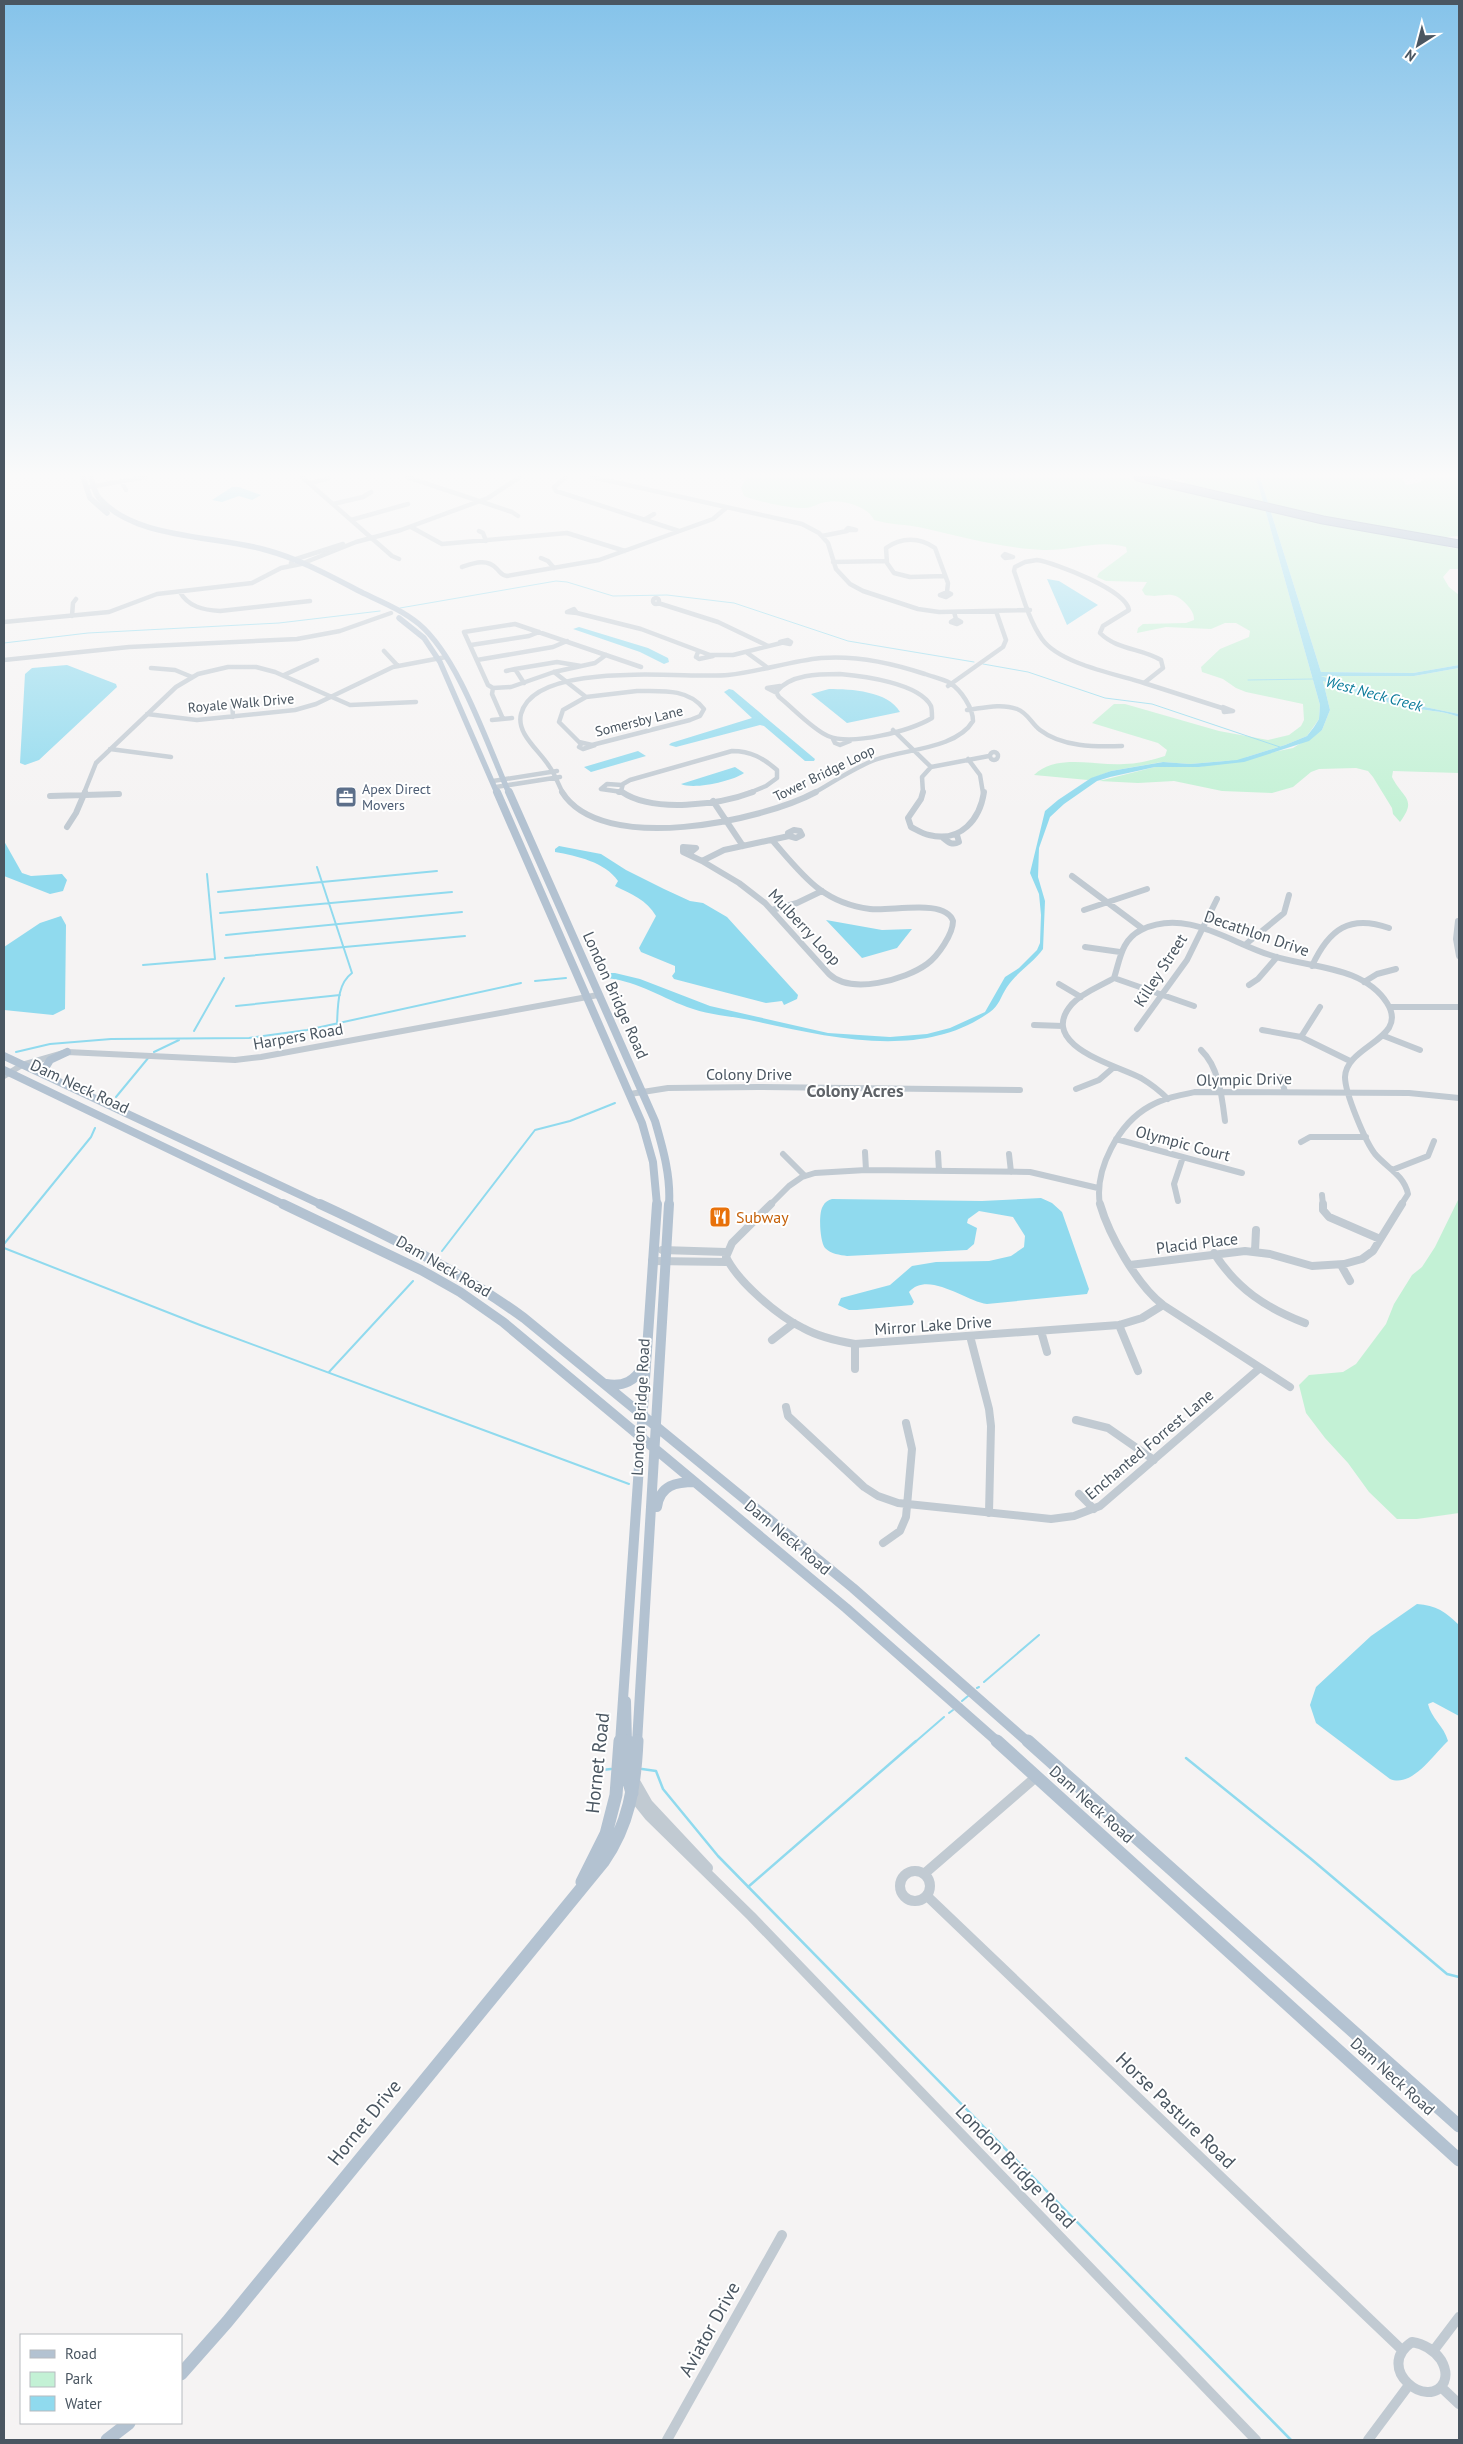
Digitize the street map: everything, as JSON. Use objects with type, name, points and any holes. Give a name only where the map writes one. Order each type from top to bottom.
[{"type":"main road","name":"London Bridge Road","points":[[348,591],[391,613],[417,632],[442,658],[459,680],[659,1132],[668,1170],[670,1189],[633,1796]]},
{"type":"main road","name":"London Bridge Road","points":[[358,591],[409,616],[423,626],[442,658],[494,784],[588,996],[650,1143],[656,1171],[657,1203],[624,1693],[630,1715],[626,1778],[633,1796]]},
{"type":"main road","points":[[67,1052],[50,1058],[44,1070],[90,1093],[98,1100]]},
{"type":"main road","name":"Dam Neck Road","points":[[4,1056],[360,1222],[452,1271],[524,1318],[939,1662],[1459,2126]]},
{"type":"main road","name":"Dam Neck Road","points":[[6,1073],[421,1270],[460,1292],[503,1322],[846,1608],[1036,1777],[1459,2160]]},
{"type":"main road","points":[[604,1384],[622,1386],[631,1382],[640,1374],[645,1363]]},
{"type":"main road","points":[[648,1556],[655,1535],[659,1494],[674,1483],[695,1482]]},
{"type":"main road","name":"Hornet Road","points":[[576,1894],[606,1834],[613,1809],[624,1693]]},
{"type":"main road","points":[[576,1894],[617,1845],[628,1820],[633,1796]]},
{"type":"main road","name":"Hornet Drive","points":[[182,2373],[227,2322],[576,1894]]},
{"type":"main road","points":[[107,2440],[128,2424]]},
{"type":"street","points":[[4,622],[113,611],[152,596],[188,591]]},
{"type":"street","points":[[864,591],[924,610],[954,612],[1030,610]]},
{"type":"street","points":[[1022,591],[1041,637],[1053,649],[1072,659],[1222,708]]},
{"type":"street","points":[[1107,591],[1126,602],[1130,608],[1127,612],[1103,626],[1100,633],[1109,641],[1161,660],[1163,668],[1144,683]]},
{"type":"street","points":[[180,592],[185,601],[215,611],[290,604],[310,600]]},
{"type":"street","points":[[72,616],[73,603],[76,599]]},
{"type":"street","points":[[658,603],[718,622],[768,646]]},
{"type":"street","points":[[994,611],[1006,640],[1004,647],[948,684],[969,710],[998,706],[1014,707],[1025,713],[1038,729],[1053,737],[1101,746],[1122,746]]},
{"type":"street","points":[[577,612],[641,629],[698,652],[696,657],[699,659],[727,656],[781,643]]},
{"type":"street","points":[[954,612],[956,619]]},
{"type":"street","points":[[4,660],[148,646],[297,639],[340,630],[391,613]]},
{"type":"street","points":[[606,656],[594,663],[554,672],[524,683],[493,688],[488,685],[464,632],[515,624],[602,652],[606,656],[626,660],[641,667]]},
{"type":"street","points":[[470,645],[529,636],[539,632]]},
{"type":"street","points":[[476,660],[553,647],[567,641]]},
{"type":"street","points":[[384,651],[398,666]]},
{"type":"street","points":[[746,652],[768,668]]},
{"type":"street","name":"Royale Walk Drive","points":[[147,714],[191,720],[295,710],[331,697],[398,666],[442,658]]},
{"type":"street","name":"Tower Bridge Loop","points":[[948,684],[896,665],[856,658],[811,658],[768,668],[724,675],[625,674],[567,683],[537,699],[528,708],[525,718],[529,730],[555,771],[570,802],[581,810],[601,818],[627,824],[666,828],[728,820],[794,803],[861,765],[911,748],[946,742],[964,734],[972,723],[969,710]]},
{"type":"street","points":[[284,675],[317,660]]},
{"type":"street","points":[[506,671],[556,662],[574,662],[581,666]]},
{"type":"street","points":[[68,827],[76,813],[93,766],[179,684],[192,677],[215,669],[243,666],[264,668],[350,705],[365,706],[416,702]]},
{"type":"street","points":[[151,668],[176,670],[192,677]]},
{"type":"street","points":[[515,669],[524,683]]},
{"type":"street","points":[[554,672],[586,697]]},
{"type":"street","points":[[848,674],[882,681],[922,696],[932,710],[932,718],[924,724],[850,740],[840,746],[835,744],[834,738],[826,735],[777,693],[767,688],[780,686],[812,676],[848,674]]},
{"type":"street","points":[[777,693],[780,686]]},
{"type":"street","points":[[493,688],[492,694],[503,719]]},
{"type":"street","name":"Somersby Lane","points":[[637,691],[679,694],[695,698],[704,709],[700,716],[690,720],[596,744],[589,749],[583,749],[579,747],[582,742],[559,722],[559,717],[567,706],[586,697],[637,691]]},
{"type":"street","points":[[232,701],[233,717]]},
{"type":"street","points":[[492,720],[512,718]]},
{"type":"street","points":[[893,730],[931,768]]},
{"type":"street","points":[[110,749],[171,757]]},
{"type":"street","points":[[732,751],[757,754],[777,770],[777,778],[767,787],[715,800],[654,805],[634,800],[622,789],[630,780],[732,751]]},
{"type":"street","points":[[968,759],[980,774],[984,798],[975,819],[965,830],[957,835],[959,842],[955,844],[949,843],[942,837],[918,831],[911,827],[908,820],[922,801],[925,789],[922,776],[931,768],[968,759],[989,756]]},
{"type":"street","points":[[504,783],[555,771]]},
{"type":"street","points":[[494,784],[558,777]]},
{"type":"street","points":[[50,796],[119,794]]},
{"type":"street","points":[[715,800],[745,846]]},
{"type":"street","points":[[702,861],[724,850],[789,836]]},
{"type":"street","name":"Mulberry Loop","points":[[690,853],[746,887],[772,910],[833,978],[852,986],[868,984],[914,970],[926,964],[935,956],[954,925],[952,916],[940,910],[919,908],[866,909],[844,903],[822,891],[801,876],[772,840]]},
{"type":"street","points":[[1072,876],[1143,929],[1131,936],[1120,952],[1114,978],[1081,997],[1067,1010],[1063,1026],[1071,1042],[1081,1051],[1147,1082],[1168,1098]]},
{"type":"street","points":[[1084,910],[1147,889]]},
{"type":"street","points":[[772,910],[798,903],[822,891]]},
{"type":"street","points":[[1246,944],[1284,913],[1288,894]]},
{"type":"street","name":"Killey Street","points":[[1137,1029],[1160,994],[1187,960],[1217,899]]},
{"type":"street","points":[[1312,966],[1323,946],[1350,923],[1362,921],[1389,928]]},
{"type":"street","points":[[1458,921],[1456,940],[1459,956]]},
{"type":"street","name":"Decathlon Drive","points":[[1143,929],[1176,924],[1203,928],[1277,957],[1338,972],[1364,982],[1380,994],[1390,1007]]},
{"type":"street","points":[[1085,947],[1120,952]]},
{"type":"street","points":[[1249,985],[1258,979],[1277,957]]},
{"type":"street","points":[[1364,982],[1382,972],[1396,969]]},
{"type":"street","points":[[1114,978],[1194,1006]]},
{"type":"street","points":[[1059,984],[1081,997]]},
{"type":"street","name":"Harpers Road","points":[[6,1073],[22,1065],[67,1052],[247,1059],[598,995]]},
{"type":"street","points":[[1301,1037],[1320,1007]]},
{"type":"street","points":[[1434,1141],[1428,1156],[1392,1170],[1378,1157],[1366,1137],[1345,1076],[1350,1061],[1384,1036],[1392,1022],[1390,1007],[1459,1007]]},
{"type":"street","points":[[1034,1026],[1063,1026]]},
{"type":"street","points":[[1262,1030],[1301,1037],[1350,1061]]},
{"type":"street","points":[[1384,1036],[1402,1045],[1420,1050]]},
{"type":"street","points":[[1201,1050],[1210,1058],[1220,1091],[1225,1121]]},
{"type":"street","points":[[1076,1089],[1099,1080],[1114,1067]]},
{"type":"street","points":[[1281,1077],[1285,1092]]},
{"type":"street","name":"Colony Drive","points":[[630,1094],[668,1088],[758,1087],[1020,1090]]},
{"type":"street","name":"Olympic Drive","points":[[1290,1386],[1162,1305],[1141,1284],[1101,1208],[1098,1188],[1101,1173],[1116,1139],[1124,1126],[1136,1115],[1168,1098],[1195,1092],[1409,1093],[1459,1098]]},
{"type":"street","points":[[1301,1142],[1310,1137],[1366,1137]]},
{"type":"street","name":"Olympic Court","points":[[1116,1139],[1242,1173]]},
{"type":"street","points":[[865,1152],[866,1170]]},
{"type":"street","points":[[938,1153],[939,1171]]},
{"type":"street","points":[[782,1154],[805,1176]]},
{"type":"street","points":[[1009,1154],[1011,1172]]},
{"type":"street","points":[[1178,1201],[1174,1184],[1183,1157]]},
{"type":"street","points":[[652,1261],[727,1262],[726,1252],[732,1243],[789,1186],[805,1176],[836,1170],[1011,1172],[1051,1176],[1098,1188]]},
{"type":"street","name":"Placid Place","points":[[1130,1265],[1214,1253],[1255,1252],[1312,1266],[1341,1265],[1368,1255],[1406,1198],[1408,1189],[1403,1180],[1392,1170]]},
{"type":"street","points":[[1322,1195],[1322,1210],[1329,1217],[1380,1239]]},
{"type":"street","points":[[1255,1252],[1256,1230]]},
{"type":"street","points":[[653,1250],[726,1252]]},
{"type":"street","points":[[1214,1253],[1228,1276],[1243,1291],[1280,1314],[1305,1323]]},
{"type":"street","name":"Mirror Lake Drive","points":[[727,1262],[733,1270],[794,1323],[824,1337],[854,1344],[1119,1325],[1142,1318],[1162,1305]]},
{"type":"street","points":[[1341,1265],[1350,1281]]},
{"type":"street","points":[[772,1340],[794,1323]]},
{"type":"street","points":[[1119,1325],[1138,1371]]},
{"type":"street","points":[[1041,1331],[1047,1352]]},
{"type":"street","points":[[970,1336],[989,1409],[991,1426],[989,1513]]},
{"type":"street","points":[[854,1344],[855,1369]]},
{"type":"street","name":"Enchanted Forrest Lane","points":[[786,1407],[788,1416],[864,1487],[888,1500],[907,1505],[1062,1518],[1094,1509],[1260,1368]]},
{"type":"street","points":[[1076,1420],[1094,1422],[1112,1429],[1154,1460]]},
{"type":"street","points":[[883,1543],[900,1531],[906,1517],[912,1450],[906,1423]]},
{"type":"street","points":[[1079,1494],[1094,1509]]},
{"type":"street","points":[[924,1874],[1036,1777]]},
{"type":"street","name":"London Bridge Road","points":[[634,1780],[648,1804],[751,1916],[1256,2440]]},
{"type":"street","name":"London Bridge Road","points":[[633,1796],[650,1816],[751,1916]]},
{"type":"street","points":[[916,1871],[924,1874],[931,1885],[927,1896],[920,1900],[911,1900],[903,1894],[900,1887],[901,1878],[907,1873],[916,1871]]},
{"type":"street","name":"Horse Pasture Road","points":[[927,1896],[1401,2349]]},
{"type":"street","name":"Aviator Drive","points":[[667,2440],[782,2236]]},
{"type":"street","points":[[1434,2350],[1459,2316]]},
{"type":"street","points":[[1412,2342],[1427,2345],[1434,2350],[1444,2364],[1444,2380],[1441,2387],[1430,2393],[1415,2390],[1399,2371],[1398,2363],[1401,2349],[1412,2342]]},
{"type":"street","points":[[1368,2440],[1409,2385]]},
{"type":"street","points":[[1441,2387],[1459,2404]]},
{"type":"green space","points":[[1143,591],[1288,591],[1320,705],[1319,719],[1307,736],[1237,760],[1190,764],[1162,762],[1111,771],[1088,780],[1034,775],[1043,768],[1065,762],[1129,764],[1145,762],[1165,756],[1167,750],[1158,743],[1092,723],[1114,704],[1125,704],[1219,731],[1268,740],[1289,735],[1301,726],[1304,720],[1303,704],[1246,692],[1223,679],[1202,672],[1201,667],[1220,649],[1249,637],[1250,631],[1236,623],[1225,623],[1211,629],[1166,627],[1137,633],[1138,628],[1143,624],[1186,623],[1194,620],[1188,606],[1177,597],[1172,595],[1145,595]]},
{"type":"green space","points":[[1296,591],[1454,591],[1459,595],[1459,665],[1413,673],[1321,672]]},
{"type":"green space","points":[[1459,668],[1459,714],[1405,703],[1321,676],[1414,676]]},
{"type":"green space","points":[[1323,681],[1396,705],[1459,717],[1459,773],[1393,771],[1392,777],[1408,803],[1408,808],[1400,822],[1393,814],[1392,808],[1373,777],[1368,771],[1356,768],[1319,769],[1311,772],[1293,787],[1272,793],[1222,791],[1174,781],[1138,783],[1099,781],[1155,767],[1199,767],[1293,748],[1322,730],[1330,710]]},
{"type":"green space","points":[[1459,1198],[1459,1513],[1417,1519],[1397,1519],[1369,1492],[1348,1463],[1325,1438],[1306,1413],[1299,1385],[1309,1375],[1343,1372],[1356,1364],[1386,1324],[1394,1304],[1412,1275],[1422,1267],[1435,1247]]},
{"type":"water","points":[[1052,591],[1075,591],[1098,605],[1067,625]]},
{"type":"water","name":"West Neck Creek","points":[[1288,591],[1296,591],[1321,672],[1413,673],[1459,665],[1459,668],[1414,676],[1321,676],[1405,703],[1459,714],[1459,717],[1396,705],[1323,681],[1330,710],[1322,730],[1309,741],[1244,762],[1199,767],[1155,767],[1110,777],[1097,781],[1064,804],[1050,817],[1039,848],[1038,877],[1045,901],[1043,949],[1011,982],[993,1010],[963,1027],[935,1036],[905,1041],[844,1038],[695,1010],[625,981],[602,978],[598,973],[615,973],[640,979],[710,1006],[828,1033],[890,1037],[927,1034],[950,1028],[985,1012],[1005,977],[1019,968],[1037,950],[1040,943],[1041,915],[1039,894],[1030,873],[1045,811],[1091,778],[1111,771],[1163,762],[1190,764],[1237,760],[1285,745],[1307,736],[1319,719],[1320,705]]},
{"type":"water","points":[[579,627],[648,648],[668,658],[669,662],[664,664],[640,652],[573,629]]},
{"type":"water","points":[[67,665],[116,684],[117,687],[39,760],[25,765],[20,763],[25,674],[32,668]]},
{"type":"water","points":[[729,689],[733,690],[815,759],[814,761],[805,761],[764,726],[760,725],[676,747],[669,745],[752,718],[724,692]]},
{"type":"water","points":[[829,689],[858,691],[878,695],[894,705],[900,712],[847,723],[811,694]]},
{"type":"water","points":[[638,751],[646,756],[591,772],[584,767]]},
{"type":"water","points":[[735,767],[744,773],[713,784],[687,786],[681,784]]},
{"type":"water","points":[[4,841],[22,873],[31,876],[62,874],[67,880],[63,891],[50,894],[4,876]]},
{"type":"water","points":[[559,846],[601,854],[626,870],[664,889],[690,901],[703,903],[727,917],[798,995],[797,999],[784,1005],[782,1001],[766,1003],[674,979],[672,976],[675,972],[675,966],[641,952],[639,948],[656,916],[652,910],[638,898],[615,886],[618,881],[606,869],[581,858],[555,852],[555,849]]},
{"type":"water","points":[[61,916],[66,925],[65,1009],[53,1015],[4,1010],[4,947],[40,923]]},
{"type":"water","points":[[826,920],[882,930],[912,929],[897,948],[862,958]]},
{"type":"water","points":[[1041,1198],[1052,1203],[1062,1212],[1089,1289],[1087,1294],[987,1304],[936,1285],[926,1284],[917,1286],[909,1292],[914,1302],[912,1305],[849,1310],[838,1305],[841,1298],[890,1285],[912,1266],[936,1262],[989,1261],[1011,1256],[1024,1247],[1025,1236],[1013,1217],[979,1211],[968,1219],[967,1223],[977,1228],[974,1244],[967,1250],[841,1255],[827,1250],[823,1245],[820,1215],[823,1206],[828,1201],[832,1199],[982,1201]]},
{"type":"water","points":[[1417,1604],[1440,1610],[1459,1625],[1459,1716],[1433,1702],[1428,1704],[1448,1741],[1422,1769],[1406,1779],[1398,1781],[1390,1779],[1316,1723],[1310,1705],[1316,1687],[1371,1636]]},
{"type":"waterway","points":[[400,608],[498,591]]},
{"type":"waterway","points":[[597,591],[613,596],[667,595],[734,603],[848,641],[974,662]]},
{"type":"waterway","points":[[4,643],[88,633],[279,623],[380,611]]},
{"type":"waterway","points":[[983,664],[1028,672],[1105,698],[1152,704],[1280,747]]},
{"type":"waterway","points":[[1248,680],[1313,679]]},
{"type":"waterway","points":[[317,867],[322,882]]},
{"type":"waterway","points":[[322,882],[437,871]]},
{"type":"waterway","points":[[143,965],[215,959],[207,874]]},
{"type":"waterway","points":[[218,892],[322,882]]},
{"type":"waterway","points":[[322,882],[329,903]]},
{"type":"waterway","points":[[329,903],[452,892]]},
{"type":"waterway","points":[[220,913],[329,903]]},
{"type":"waterway","points":[[329,903],[336,924]]},
{"type":"waterway","points":[[336,924],[462,912]]},
{"type":"waterway","points":[[226,935],[336,924]]},
{"type":"waterway","points":[[336,924],[343,947]]},
{"type":"waterway","points":[[343,947],[465,936]]},
{"type":"waterway","points":[[225,958],[343,947]]},
{"type":"waterway","points":[[340,995],[343,983],[352,973],[343,947]]},
{"type":"waterway","points":[[194,1031],[224,978]]},
{"type":"waterway","points":[[535,981],[566,978]]},
{"type":"waterway","points":[[337,1023],[521,983]]},
{"type":"waterway","points":[[236,1006],[340,995]]},
{"type":"waterway","points":[[337,1023],[340,995]]},
{"type":"waterway","points":[[16,1052],[50,1044],[111,1039],[249,1038],[307,1030],[337,1023]]},
{"type":"waterway","points":[[154,1052],[179,1040]]},
{"type":"waterway","points":[[116,1097],[149,1057]]},
{"type":"waterway","points":[[442,1251],[535,1130],[570,1121],[615,1103]]},
{"type":"waterway","points":[[4,1244],[91,1137],[95,1128]]},
{"type":"waterway","points":[[4,1248],[200,1325],[629,1484]]},
{"type":"waterway","points":[[329,1372],[413,1281]]},
{"type":"waterway","points":[[984,1682],[1039,1635]]},
{"type":"waterway","points":[[962,1701],[968,1696]]},
{"type":"waterway","points":[[949,1713],[953,1710]]},
{"type":"waterway","points":[[914,1743],[944,1717]]},
{"type":"waterway","points":[[748,1887],[916,1741]]},
{"type":"waterway","points":[[1186,1758],[1310,1858],[1447,1974],[1459,1977]]},
{"type":"waterway","points":[[602,1770],[611,1769]]},
{"type":"waterway","points":[[642,1769],[656,1771],[663,1789],[718,1856],[748,1887]]},
{"type":"waterway","points":[[748,1887],[1291,2440]]},
{"type":"place","name":"Apex Direct Movers","points":[[346,797]]},
{"type":"place","name":"Subway","points":[[720,1217]]},
{"type":"district","name":"Colony Acres","points":[[855,1091]]}]
